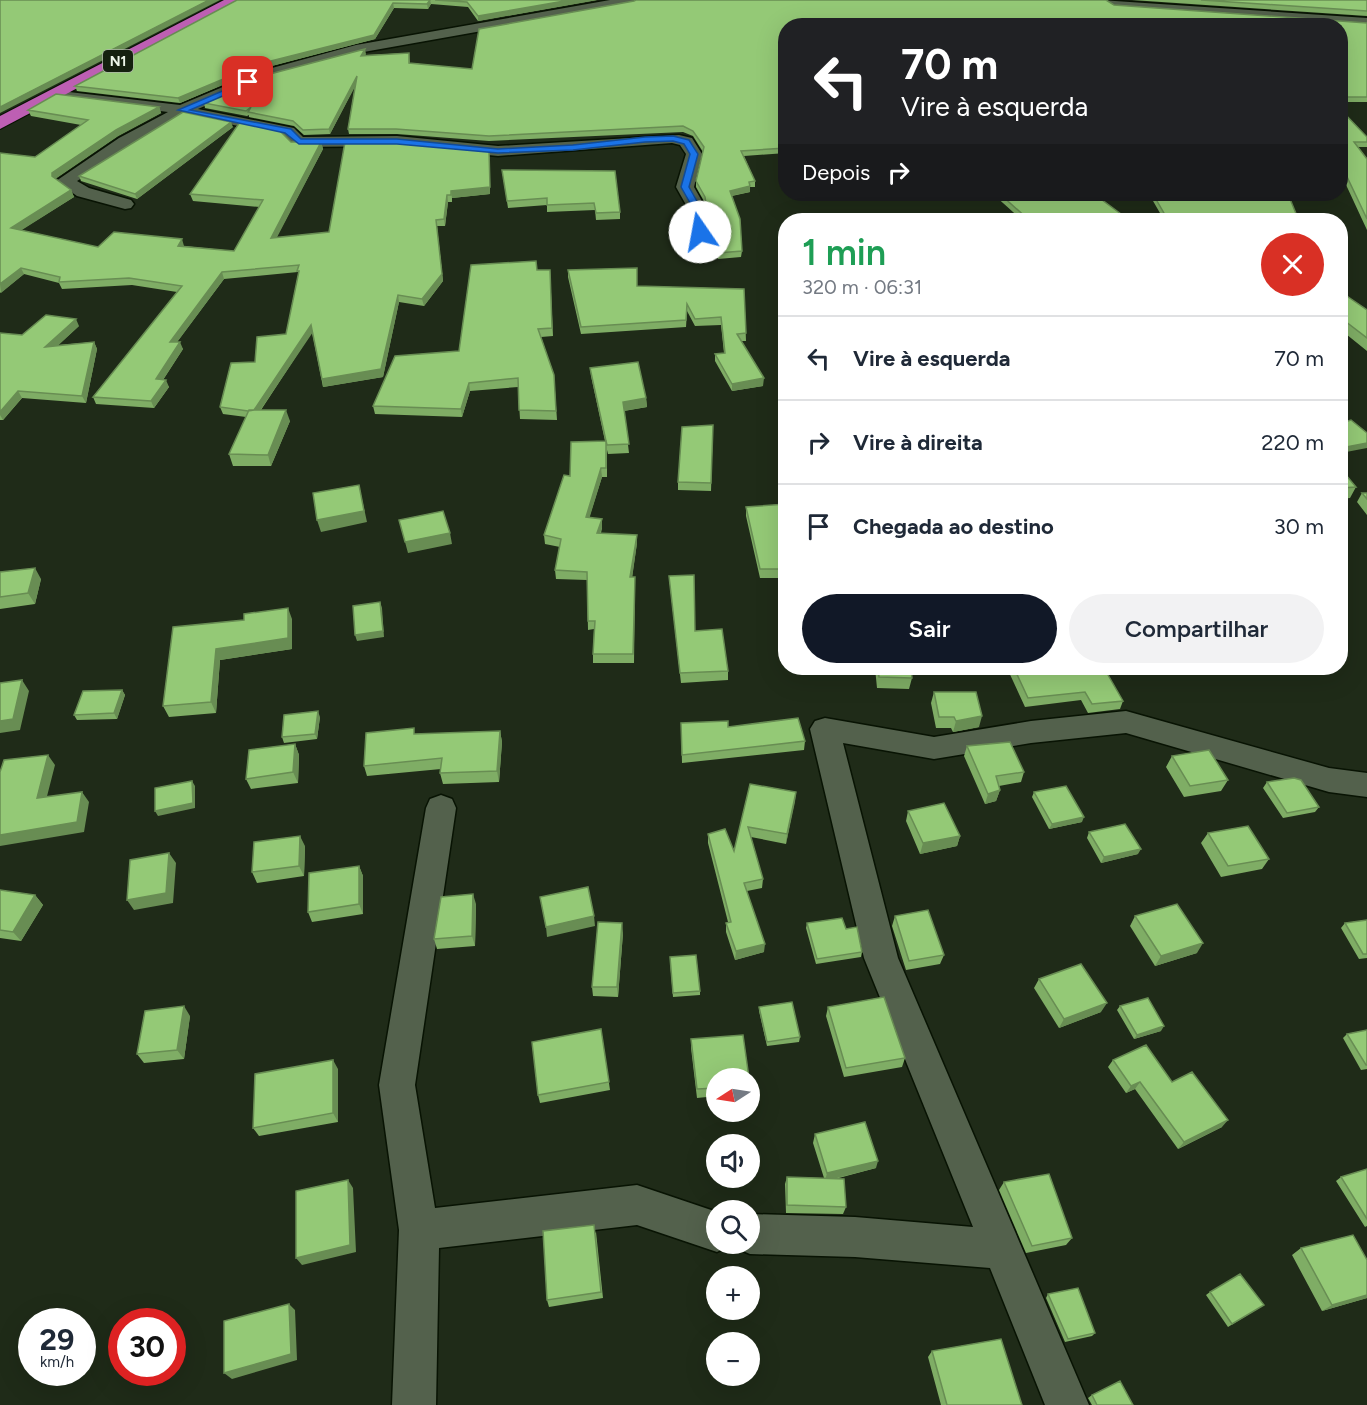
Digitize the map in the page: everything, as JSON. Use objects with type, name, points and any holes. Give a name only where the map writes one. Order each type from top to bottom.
[{"type":"highway","name":"N1","points":[[0,123],[236,0]]},
{"type":"street","points":[[125,204],[83,192],[65,181],[115,148],[182,110],[266,74],[356,49],[502,24],[531,16],[634,0]]},
{"type":"street","points":[[1107,0],[1113,3],[1314,18]]},
{"type":"street","points":[[1348,21],[1367,22]]},
{"type":"street","points":[[57,93],[182,110],[288,131],[299,142],[397,141],[498,151],[673,138],[686,142],[694,154],[685,187],[694,203],[700,232]]},
{"type":"street","points":[[1067,1405],[881,958],[825,729],[933,748],[1030,732],[1126,722],[1329,780],[1367,785]]},
{"type":"street","points":[[414,1405],[418,1230],[396,1085],[441,808]]},
{"type":"street","points":[[418,1230],[637,1205],[706,1228]]},
{"type":"street","points":[[760,1234],[855,1238],[1001,1249]]},
{"type":"building","points":[[0,0],[209,0],[0,107]]},
{"type":"building","points":[[237,0],[430,0],[427,4],[393,3],[374,35],[259,64],[178,98],[75,86]]},
{"type":"building","points":[[435,0],[570,0],[478,16],[467,2]]},
{"type":"building","points":[[1106,0],[1114,5],[1297,18],[778,18],[778,149],[741,151],[755,181],[749,182],[750,186],[730,191],[740,219],[742,251],[718,253],[710,230],[705,197],[696,181],[704,147],[693,131],[683,126],[489,136],[396,129],[348,129],[357,76],[329,129],[303,130],[293,121],[248,112],[251,107],[246,111],[204,103],[270,74],[365,49],[361,56],[409,53],[409,63],[472,69],[479,29],[634,1]]},
{"type":"building","points":[[1201,0],[1367,0],[1367,11]]},
{"type":"building","points":[[1348,22],[1367,23],[1367,97],[1348,97]]},
{"type":"building","points":[[56,94],[159,107],[116,130],[52,173],[52,176],[71,190],[11,228],[98,247],[114,232],[182,239],[178,246],[234,251],[263,200],[190,194],[240,122],[280,131],[291,142],[321,142],[271,238],[329,232],[345,142],[396,142],[489,151],[490,187],[451,191],[451,195],[447,195],[444,219],[436,220],[442,274],[422,299],[398,295],[381,369],[322,379],[311,325],[254,410],[220,407],[231,363],[255,362],[257,337],[286,334],[299,265],[222,272],[170,342],[180,342],[156,379],[166,380],[151,401],[93,397],[182,286],[129,278],[59,282],[60,277],[21,268],[0,284],[0,153],[35,157],[88,120],[28,110]]},
{"type":"building","points":[[183,112],[231,122],[135,194],[79,176]]},
{"type":"building","points":[[1348,117],[1367,137],[1367,142],[1354,142],[1367,159],[1367,219],[1348,179]]},
{"type":"building","points":[[502,170],[615,171],[620,212],[596,213],[594,203],[547,205],[547,198],[507,201]]},
{"type":"building","points":[[1008,201],[1103,201],[1120,213],[1021,213]]},
{"type":"building","points":[[1157,201],[1291,201],[1296,213],[1164,213]]},
{"type":"building","points":[[536,261],[537,270],[550,270],[552,328],[538,329],[554,375],[556,411],[519,410],[518,378],[469,383],[461,409],[373,406],[395,356],[459,351],[471,265]]},
{"type":"building","points":[[637,268],[637,286],[744,289],[746,333],[737,334],[764,378],[732,384],[715,354],[725,353],[721,317],[695,319],[687,304],[686,320],[581,327],[568,270]]},
{"type":"building","points":[[1348,297],[1367,310],[1367,338],[1348,323]]},
{"type":"building","points":[[46,315],[76,319],[45,347],[94,342],[82,396],[18,391],[0,412],[0,333],[22,335]]},
{"type":"building","points":[[638,362],[646,398],[623,402],[629,444],[607,445],[590,368]]},
{"type":"building","points":[[249,410],[286,410],[268,455],[229,454]]},
{"type":"building","points":[[1351,420],[1367,433],[1367,443],[1348,447],[1348,421]]},
{"type":"building","points":[[713,425],[711,483],[678,482],[682,427]]},
{"type":"building","points":[[606,441],[606,468],[601,468],[586,517],[602,519],[597,533],[637,535],[630,577],[635,577],[633,654],[593,654],[595,621],[588,621],[587,572],[555,570],[561,539],[544,535],[564,475],[570,476],[571,442]]},
{"type":"building","points":[[1348,477],[1356,487],[1348,488]]},
{"type":"building","points":[[359,485],[364,511],[317,520],[313,493]]},
{"type":"building","points":[[778,505],[778,569],[760,569],[746,507]]},
{"type":"building","points":[[443,511],[450,533],[405,542],[399,520]]},
{"type":"building","points":[[35,568],[28,593],[0,597],[0,572]]},
{"type":"building","points":[[694,575],[695,631],[722,629],[728,671],[680,673],[669,576]]},
{"type":"building","points":[[380,602],[383,631],[355,635],[353,606]]},
{"type":"building","points":[[288,608],[288,638],[216,649],[211,702],[163,706],[173,627],[244,620],[244,614]]},
{"type":"building","points":[[879,675],[912,675],[912,678],[879,677]]},
{"type":"building","points":[[1017,675],[1108,675],[1123,701],[1092,704],[1085,692],[1028,698]]},
{"type":"building","points":[[22,680],[13,719],[0,721],[0,683]]},
{"type":"building","points":[[122,690],[114,713],[74,715],[83,691]]},
{"type":"building","points":[[934,692],[976,692],[982,716],[956,721],[954,717],[939,717]]},
{"type":"building","points":[[318,711],[315,734],[282,737],[284,715]]},
{"type":"building","points":[[798,718],[805,741],[682,755],[681,723],[728,721],[728,727]]},
{"type":"building","points":[[414,728],[414,734],[500,731],[497,771],[440,773],[442,758],[364,766],[366,733]]},
{"type":"building","points":[[1010,742],[1024,772],[996,776],[1000,790],[988,794],[967,746]]},
{"type":"building","points":[[295,744],[293,772],[246,779],[249,750]]},
{"type":"building","points":[[1209,750],[1228,780],[1190,786],[1172,756]]},
{"type":"building","points":[[48,755],[37,798],[82,792],[77,822],[0,835],[0,772],[4,760]]},
{"type":"building","points":[[1294,778],[1301,780],[1319,807],[1287,813],[1267,782]]},
{"type":"building","points":[[192,781],[193,803],[155,811],[155,788]]},
{"type":"building","points":[[750,784],[796,792],[787,834],[748,827],[763,879],[744,883],[765,944],[736,951],[726,923],[731,922],[708,834],[725,829],[734,851]]},
{"type":"building","points":[[1066,786],[1084,817],[1052,824],[1034,792]]},
{"type":"building","points":[[944,803],[960,836],[923,843],[908,811]]},
{"type":"building","points":[[1125,824],[1141,849],[1104,857],[1089,832]]},
{"type":"building","points":[[1248,826],[1269,859],[1228,866],[1208,833]]},
{"type":"building","points":[[300,836],[299,866],[252,872],[254,842]]},
{"type":"building","points":[[169,853],[166,893],[127,900],[130,860]]},
{"type":"building","points":[[359,866],[359,904],[308,912],[309,873]]},
{"type":"building","points":[[588,887],[594,916],[546,927],[540,897]]},
{"type":"building","points":[[0,890],[35,895],[13,932],[0,930]]},
{"type":"building","points":[[473,894],[472,936],[434,939],[441,897]]},
{"type":"building","points":[[1177,904],[1203,943],[1161,956],[1135,916]]},
{"type":"building","points":[[928,910],[944,955],[909,961],[895,916]]},
{"type":"building","points":[[842,918],[846,929],[857,927],[862,952],[817,959],[807,923]]},
{"type":"building","points":[[1367,920],[1367,954],[1363,954],[1345,923]]},
{"type":"building","points":[[598,922],[622,923],[617,987],[592,987]]},
{"type":"building","points":[[696,955],[700,991],[673,993],[670,957]]},
{"type":"building","points":[[1081,964],[1107,1003],[1064,1019],[1039,979]]},
{"type":"building","points":[[884,997],[905,1058],[846,1068],[828,1007]]},
{"type":"building","points":[[1148,998],[1164,1026],[1137,1035],[1120,1006]]},
{"type":"building","points":[[792,1002],[800,1037],[767,1042],[759,1007]]},
{"type":"building","points":[[184,1006],[177,1050],[137,1054],[145,1011]]},
{"type":"building","points":[[601,1029],[609,1082],[538,1095],[532,1042]]},
{"type":"building","points":[[1367,1030],[1367,1065],[1366,1065],[1347,1034]]},
{"type":"building","points":[[743,1035],[748,1068],[706,1068],[706,1089],[697,1089],[691,1039]]},
{"type":"building","points":[[1146,1045],[1172,1082],[1192,1072],[1228,1120],[1184,1142],[1140,1082],[1131,1086],[1113,1060]]},
{"type":"building","points":[[333,1060],[333,1113],[253,1128],[255,1074]]},
{"type":"building","points":[[865,1122],[878,1161],[827,1173],[815,1134]]},
{"type":"building","points":[[1367,1169],[1367,1219],[1341,1177]]},
{"type":"building","points":[[1049,1174],[1072,1238],[1032,1246],[1004,1182]]},
{"type":"building","points":[[787,1177],[844,1179],[846,1207],[787,1205]]},
{"type":"building","points":[[348,1180],[350,1245],[296,1258],[296,1191]]},
{"type":"building","points":[[594,1225],[601,1292],[547,1300],[543,1231]]},
{"type":"building","points":[[1353,1235],[1367,1260],[1367,1295],[1332,1305],[1301,1248]]},
{"type":"building","points":[[1240,1274],[1264,1305],[1232,1324],[1210,1292]]},
{"type":"building","points":[[1078,1288],[1095,1333],[1068,1339],[1048,1294]]},
{"type":"building","points":[[289,1304],[291,1354],[224,1373],[224,1321]]},
{"type":"building","points":[[1001,1339],[1022,1405],[947,1405],[932,1351]]},
{"type":"building","points":[[1120,1381],[1133,1405],[1097,1405],[1092,1395]]},
{"type":"route","points":[[248,82],[182,110],[242,124],[288,131],[299,142],[397,141],[498,151],[673,138],[686,142],[694,154],[685,187],[694,203],[700,232]]}]
